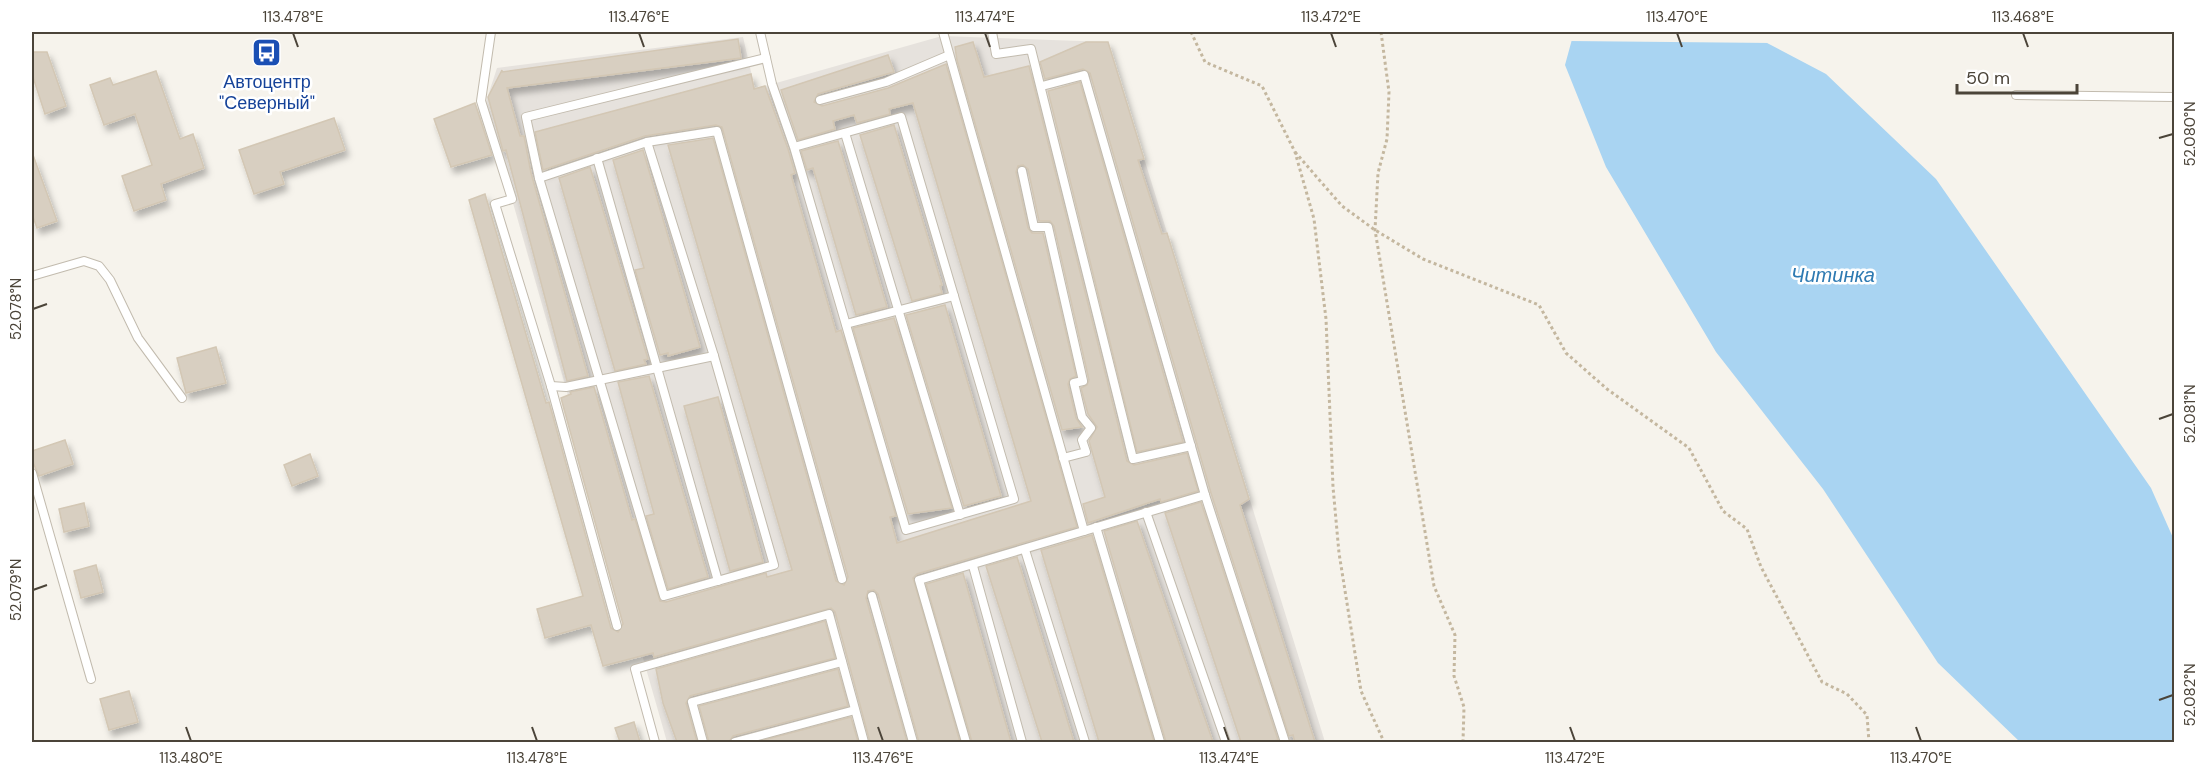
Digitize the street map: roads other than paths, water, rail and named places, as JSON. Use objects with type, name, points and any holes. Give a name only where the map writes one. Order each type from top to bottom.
[{"type":"lane","points":[[491,32],[481,101],[512,199],[495,204],[551,386],[617,626]]},
{"type":"lane","points":[[760,32],[906,530],[1014,499],[902,117],[794,147]]},
{"type":"lane","points":[[943,32],[947,56],[1084,531]]},
{"type":"lane","points":[[992,32],[996,54],[1031,49],[1133,459],[1191,446]]},
{"type":"lane","points":[[820,100],[886,82],[947,56]]},
{"type":"lane","points":[[647,142],[714,356],[774,565],[664,596],[539,178],[526,117],[766,58]]},
{"type":"lane","points":[[1042,86],[1084,75],[1205,495],[1285,742]]},
{"type":"lane","points":[[2016,95],[2175,97]]},
{"type":"lane","points":[[539,178],[647,142],[717,131],[842,579]]},
{"type":"lane","points":[[845,132],[960,515]]},
{"type":"lane","points":[[597,158],[718,581]]},
{"type":"lane","points":[[1022,171],[1034,227],[1048,227],[1083,381],[1074,383],[1082,417],[1091,428],[1082,440],[1086,452],[1063,458]]},
{"type":"lane","points":[[32,276],[84,261],[99,266],[110,280],[138,338],[182,398]]},
{"type":"lane","points":[[846,324],[899,308],[954,296]]},
{"type":"lane","points":[[551,386],[566,387],[714,356]]},
{"type":"lane","points":[[32,473],[91,679]]},
{"type":"lane","points":[[966,742],[919,580],[973,566],[1205,495]]},
{"type":"lane","points":[[1146,512],[1226,742]]},
{"type":"lane","points":[[1096,528],[1160,742]]},
{"type":"lane","points":[[1025,550],[1085,742]]},
{"type":"lane","points":[[973,566],[1022,742]]},
{"type":"lane","points":[[872,596],[913,742]]},
{"type":"lane","points":[[655,742],[635,669],[829,614],[864,742]]},
{"type":"lane","points":[[703,742],[692,702],[842,662]]},
{"type":"lane","points":[[735,742],[855,710]]},
{"type":"water","name":"Читинка","points":[[1574,32],[1746,32],[1826,74],[1936,179],[2151,488],[2174,540],[2174,742],[2020,742],[1938,663],[1823,489],[1716,352],[1606,167],[1565,65]]},
{"type":"place","name":"Автоцентр \"Северный\"","points":[[267,53]]}]
